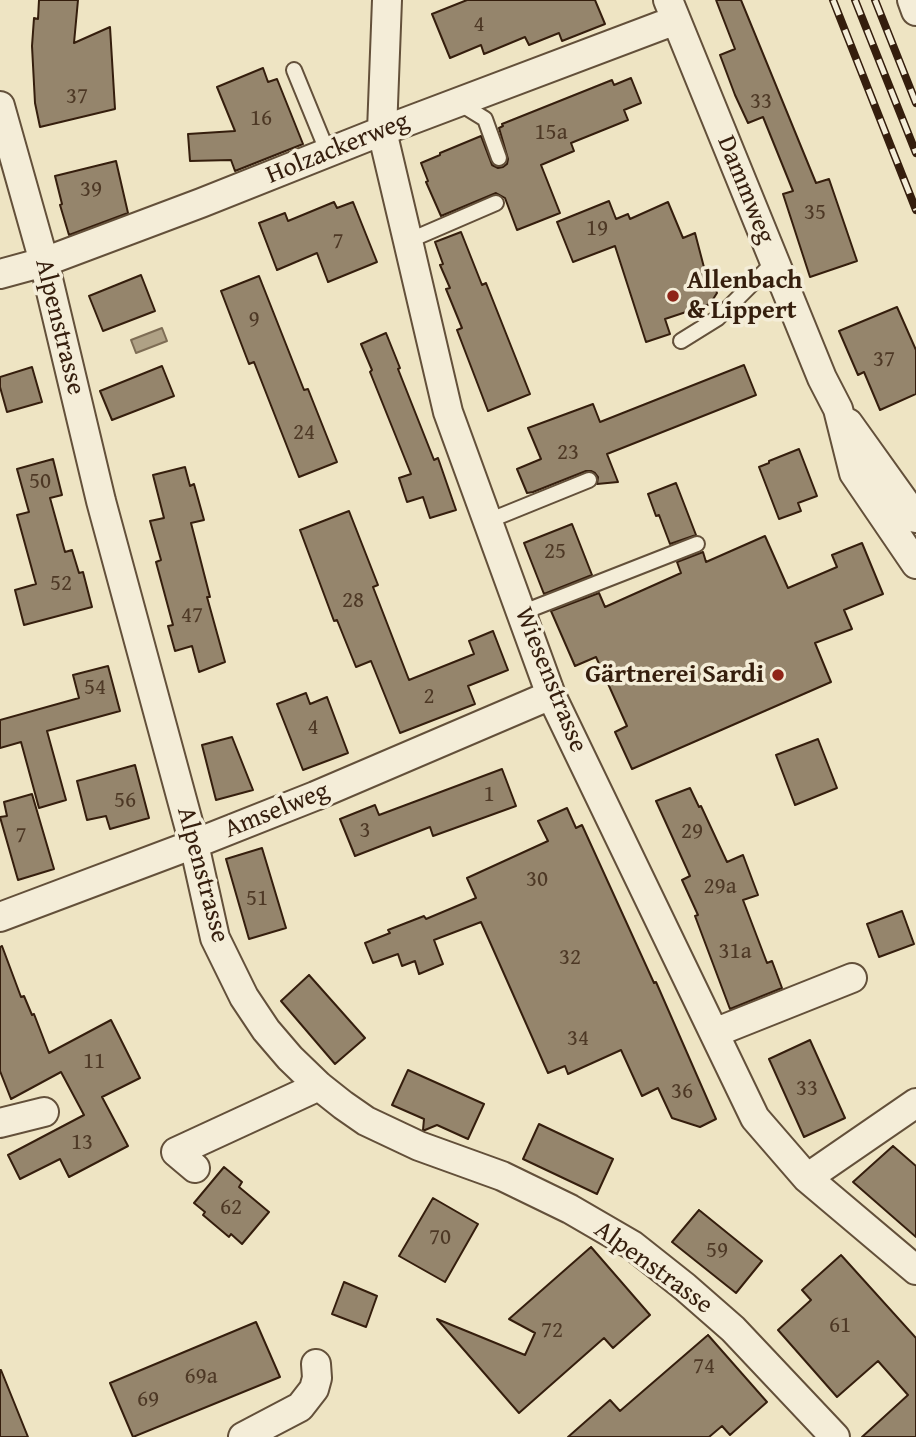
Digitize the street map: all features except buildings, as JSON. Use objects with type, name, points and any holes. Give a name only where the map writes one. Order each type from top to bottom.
[{"type":"street","name":"Wiesenstrasse","points":[[387,0],[382,131],[448,412],[551,695],[755,1118],[807,1178],[916,1270]]},
{"type":"street","points":[[912,0],[916,11]]},
{"type":"street","name":"Holzackerweg","points":[[0,274],[44,262],[457,103],[672,10]]},
{"type":"street","name":"Dammweg","points":[[672,10],[822,378],[838,409],[854,473],[916,564]]},
{"type":"street","name":"Alpenstrasse","points":[[0,106],[44,262],[101,501],[194,844],[215,938],[244,997],[265,1030],[290,1058],[319,1086],[366,1121],[419,1146],[502,1176],[570,1209],[632,1245],[733,1329],[835,1437]]},
{"type":"street","points":[[838,409],[916,518]]},
{"type":"street","name":"Amselweg","points":[[2,909],[194,844],[315,796],[551,695]]},
{"type":"street","points":[[714,1034],[852,978]]},
{"type":"street","points":[[195,1168],[176,1152],[319,1086]]},
{"type":"street","points":[[807,1178],[916,1103]]},
{"type":"street","points":[[0,1123],[44,1112]]},
{"type":"street","points":[[243,1437],[300,1407],[314,1389],[317,1378],[316,1364]]},
{"type":"lane","points":[[294,70],[328,153]]},
{"type":"lane","points":[[457,103],[485,119],[499,158]]},
{"type":"lane","points":[[408,240],[496,203]]},
{"type":"lane","points":[[681,341],[718,318],[774,262]]},
{"type":"lane","points":[[488,521],[589,480]]},
{"type":"lane","points":[[521,613],[697,544]]},
{"type":"shaded area","points":[[162,328],[167,341],[136,353],[131,340]]},
{"type":"railway","points":[[833,0],[916,210]]},
{"type":"railway","points":[[855,0],[916,153]]},
{"type":"railway","points":[[875,0],[916,103]]},
{"type":"place","name":"Allenbach & Lippert","points":[[673,296]]},
{"type":"place","name":"Gärtnerei Sardi","points":[[778,675]]}]
